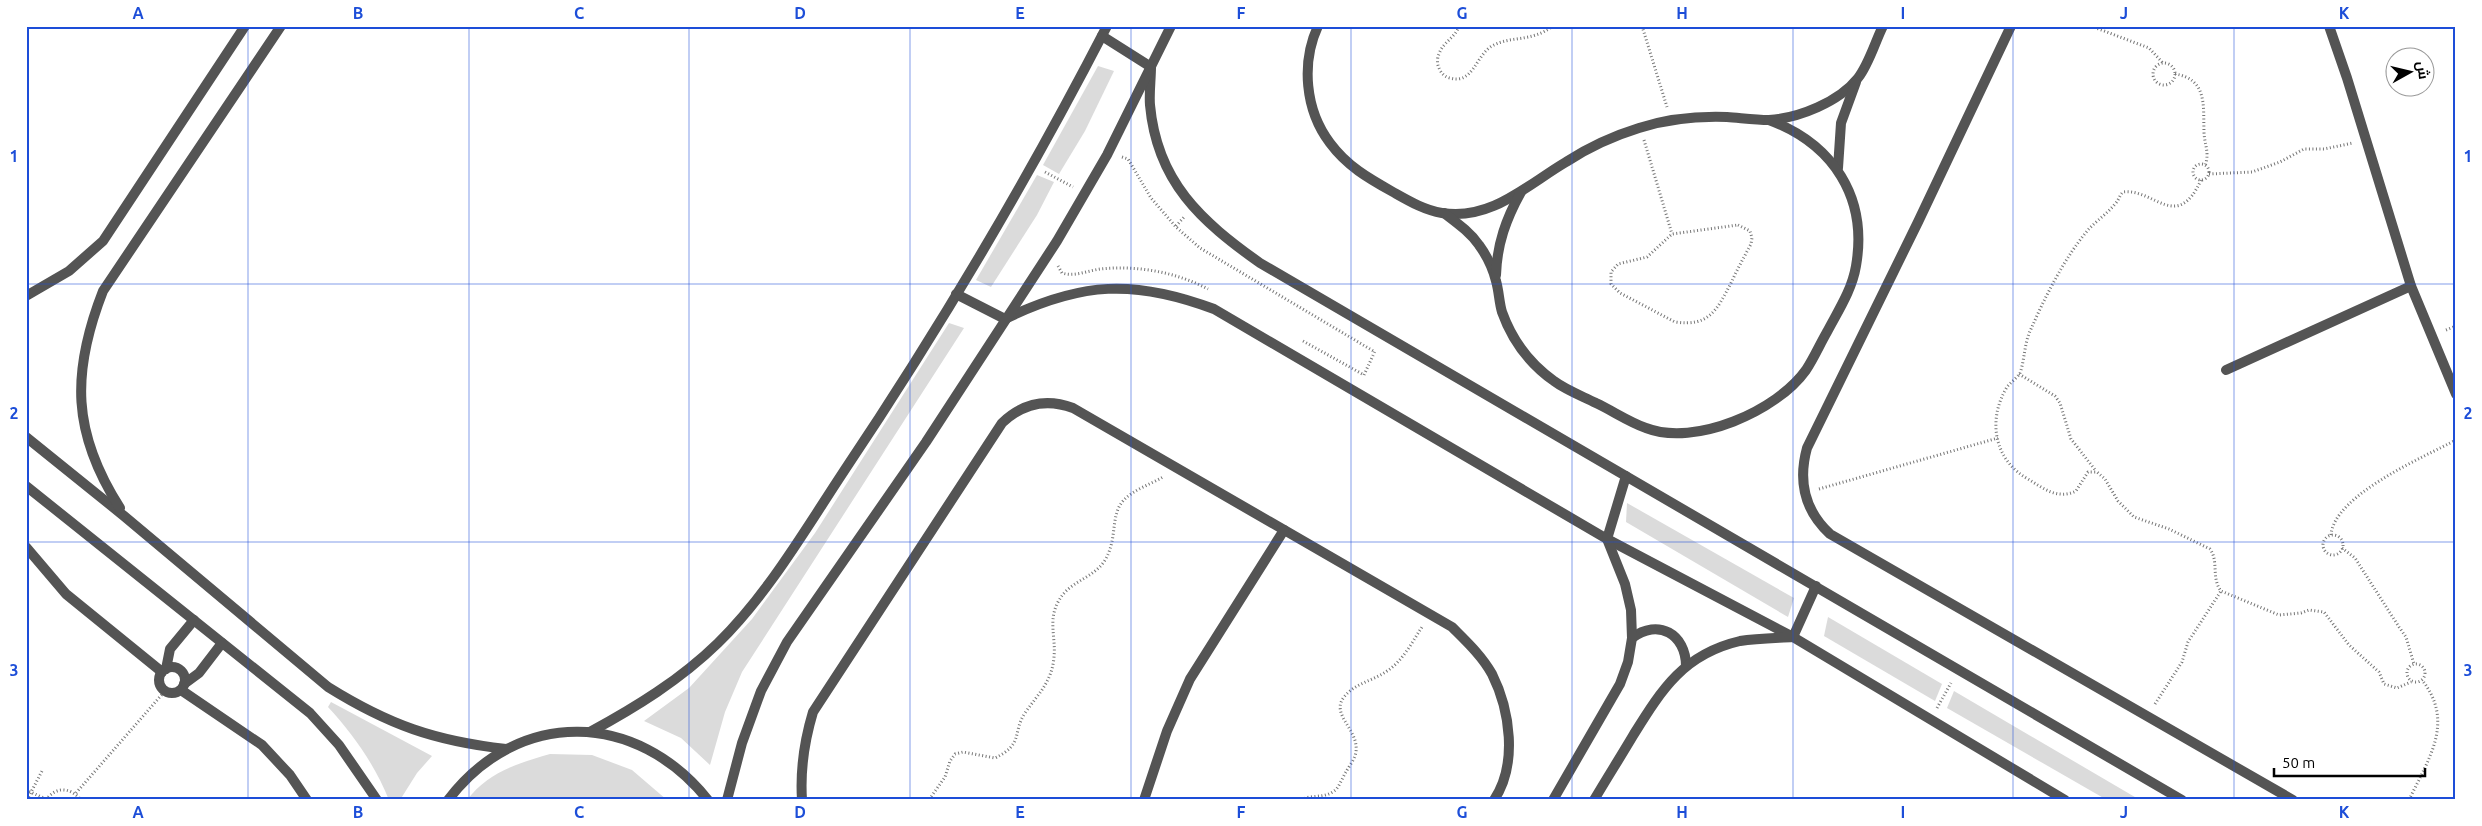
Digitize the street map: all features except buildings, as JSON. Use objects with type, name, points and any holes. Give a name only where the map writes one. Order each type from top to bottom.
[{"type":"street","points":[[26,296],[70,272],[103,241],[245,26]]},
{"type":"street","points":[[124,516],[100,473],[89,446],[81,406],[81,367],[89,328],[103,291],[281,26]]},
{"type":"street","points":[[590,732],[636,707],[678,678],[718,644],[752,606],[904,382],[1032,164],[1108,26]]},
{"type":"street","points":[[727,800],[742,743],[762,691],[787,642],[926,442],[1057,242],[1085,193],[1171,26]]},
{"type":"street","points":[[1318,26],[1313,38],[1308,63],[1308,88],[1314,113],[1324,136],[1340,156],[1359,173],[1415,204],[1444,213],[1472,213],[1500,205],[1588,148],[1640,128],[1671,120],[1724,117],[1769,120],[1794,115],[1818,107],[1839,94],[1858,78]]},
{"type":"street","points":[[1838,168],[1841,123],[1858,78],[1883,26]]},
{"type":"street","points":[[2011,26],[1918,222],[1807,448],[1802,478],[1804,493],[1814,516],[1830,534],[2293,800]]},
{"type":"street","points":[[2329,26],[2411,286],[2456,394]]},
{"type":"street","points":[[1102,36],[1151,67]]},
{"type":"street","points":[[1151,67],[1150,104],[1157,142],[1171,177],[1193,209],[1224,238],[1260,263],[2182,800]]},
{"type":"street","points":[[1523,190],[1502,233],[1496,257],[1496,281],[1501,311],[1514,339],[1532,363],[1554,382],[1647,429],[1673,432],[1698,431],[1723,426],[1746,417],[1769,404],[1806,370],[1848,292],[1856,268],[1859,243],[1857,226],[1849,193],[1838,168],[1808,139],[1790,128],[1769,120]]},
{"type":"street","points":[[1444,213],[1467,230],[1480,245],[1496,281]]},
{"type":"street","points":[[2226,370],[2411,286]]},
{"type":"street","points":[[1005,319],[1037,303],[1072,292],[1108,288],[1144,289],[1171,294],[1214,309],[1607,539],[1793,637],[2065,800]]},
{"type":"street","points":[[956,294],[1005,319]]},
{"type":"street","points":[[802,800],[800,773],[804,742],[813,712],[1002,423],[1013,412],[1035,404],[1059,403],[1073,408],[1452,627],[1474,648],[1491,673],[1503,701],[1508,731],[1507,761],[1500,791],[1494,800]]},
{"type":"street","points":[[26,437],[124,516],[328,688],[361,708],[395,724],[431,737],[468,745],[506,749]]},
{"type":"street","points":[[1553,800],[1620,684],[1628,662],[1632,638],[1631,610],[1625,584],[1607,539],[1626,476]]},
{"type":"street","points":[[26,486],[310,713],[339,744],[377,800]]},
{"type":"street","points":[[1144,800],[1177,704],[1190,679],[1284,530]]},
{"type":"street","points":[[26,547],[66,594],[164,670],[176,668],[180,670],[183,674],[182,687]]},
{"type":"street","points":[[1793,637],[1816,586]]},
{"type":"street","points":[[194,620],[170,649],[159,682],[165,691],[170,693],[182,687],[199,673],[222,643]]},
{"type":"street","points":[[1632,638],[1649,629],[1669,632],[1683,646],[1686,666]]},
{"type":"street","points":[[1594,800],[1656,698],[1670,680],[1686,666],[1712,650],[1740,641],[1793,637]]},
{"type":"street","points":[[182,687],[262,745],[290,775],[307,800]]},
{"type":"street","points":[[448,800],[460,784],[481,764],[506,749],[542,736],[561,732],[590,732],[618,737],[645,747],[670,761],[692,779],[708,800]]},
{"type":"path","points":[[1458,26],[1455,34],[1438,55],[1437,63],[1447,77],[1455,80],[1468,75],[1491,47],[1498,44],[1534,38],[1553,26]]},
{"type":"path","points":[[1642,26],[1671,120]]},
{"type":"path","points":[[2091,26],[2149,48],[2163,63],[2171,66],[2175,74]]},
{"type":"path","points":[[2163,63],[2154,72],[2154,76],[2159,84],[2168,84],[2175,74]]},
{"type":"path","points":[[2175,74],[2185,75],[2198,88],[2201,96],[2205,111],[2204,139],[2209,157],[2205,166]]},
{"type":"path","points":[[1640,128],[1672,234]]},
{"type":"path","points":[[2097,472],[2088,472],[2082,485],[2070,494],[2045,490],[2022,476],[2004,460],[1996,427],[2001,403],[2008,387],[2019,374],[2028,335],[2055,278],[2086,232],[2117,202],[2123,192],[2131,192],[2148,197],[2160,205],[2177,205],[2191,197],[2201,180],[2209,174],[2252,172],[2280,162],[2304,149],[2324,148],[2366,140]]},
{"type":"path","points":[[1115,159],[1121,157],[1128,159],[1151,198],[1176,226],[1200,248],[1375,352]]},
{"type":"path","points":[[1032,164],[1085,193]]},
{"type":"path","points":[[2201,180],[2197,179],[2194,170],[2196,166],[2205,166]]},
{"type":"path","points":[[2205,166],[2209,174]]},
{"type":"path","points":[[1738,225],[1750,231],[1752,238],[1750,244],[1717,310],[1702,320],[1684,324],[1675,322],[1620,293],[1611,284],[1612,272],[1618,264],[1647,257],[1672,234],[1738,225]]},
{"type":"path","points":[[1059,261],[1058,267],[1062,273],[1068,275],[1100,269],[1133,269],[1165,273],[1196,283],[1213,292]]},
{"type":"path","points":[[1356,393],[1383,335]]},
{"type":"path","points":[[1297,338],[1364,375]]},
{"type":"path","points":[[2019,374],[2055,396],[2060,403],[2071,439],[2097,472],[2105,478],[2118,501],[2134,517],[2169,529],[2210,549],[2214,555],[2216,585],[2221,591],[2279,616],[2301,613],[2308,610],[2324,612],[2349,645],[2379,672],[2384,684],[2397,688],[2422,680]]},
{"type":"path","points":[[1804,493],[1998,438]]},
{"type":"path","points":[[2342,548],[2334,554],[2325,551],[2323,541],[2331,535],[2336,518],[2366,489],[2456,440]]},
{"type":"path","points":[[931,800],[931,797],[945,777],[950,761],[955,754],[963,752],[995,758],[1012,747],[1017,738],[1024,715],[1041,694],[1052,672],[1055,646],[1052,631],[1053,616],[1057,602],[1077,580],[1091,574],[1109,553],[1114,540],[1116,511],[1125,498],[1179,469]]},
{"type":"path","points":[[2331,535],[2340,539],[2342,548],[2355,558],[2406,637],[2414,664]]},
{"type":"path","points":[[2148,716],[2182,662],[2188,642],[2221,591]]},
{"type":"path","points":[[1301,800],[1323,797],[1336,790],[1356,754],[1356,742],[1340,714],[1339,706],[1344,697],[1352,689],[1385,673],[1395,665],[1430,614]]},
{"type":"path","points":[[2411,682],[2407,678],[2406,671],[2414,664],[2420,664],[2424,669],[2425,674],[2422,680]]},
{"type":"path","points":[[1931,721],[1958,669]]},
{"type":"path","points":[[2409,800],[2432,751],[2438,726],[2439,716],[2433,693],[2422,680]]},
{"type":"path","points":[[76,793],[165,691]]},
{"type":"path","points":[[26,800],[28,791],[42,771]]},
{"type":"path","points":[[28,791],[46,799],[52,792],[59,789],[68,789],[76,793],[81,800]]},
{"type":"shaded area","points":[[1098,66],[1114,71],[1085,131],[1059,174],[1043,165]]},
{"type":"shaded area","points":[[1037,175],[1054,182],[1037,215],[991,287],[976,280]]},
{"type":"shaded area","points":[[949,323],[964,328],[742,672],[725,712],[710,765],[681,738],[644,721],[689,688],[752,619],[815,533]]},
{"type":"shaded area","points":[[1627,503],[1794,598],[1788,617],[1626,522]]},
{"type":"shaded area","points":[[1828,617],[1942,684],[1935,701],[1824,636]]},
{"type":"shaded area","points":[[1954,691],[2140,800],[2107,800],[1947,708]]},
{"type":"shaded area","points":[[331,702],[432,756],[417,773],[400,800],[389,800],[377,774],[363,751],[328,707]]},
{"type":"shaded area","points":[[550,754],[592,755],[632,770],[667,800],[467,800],[484,782],[494,776],[516,765]]}]
